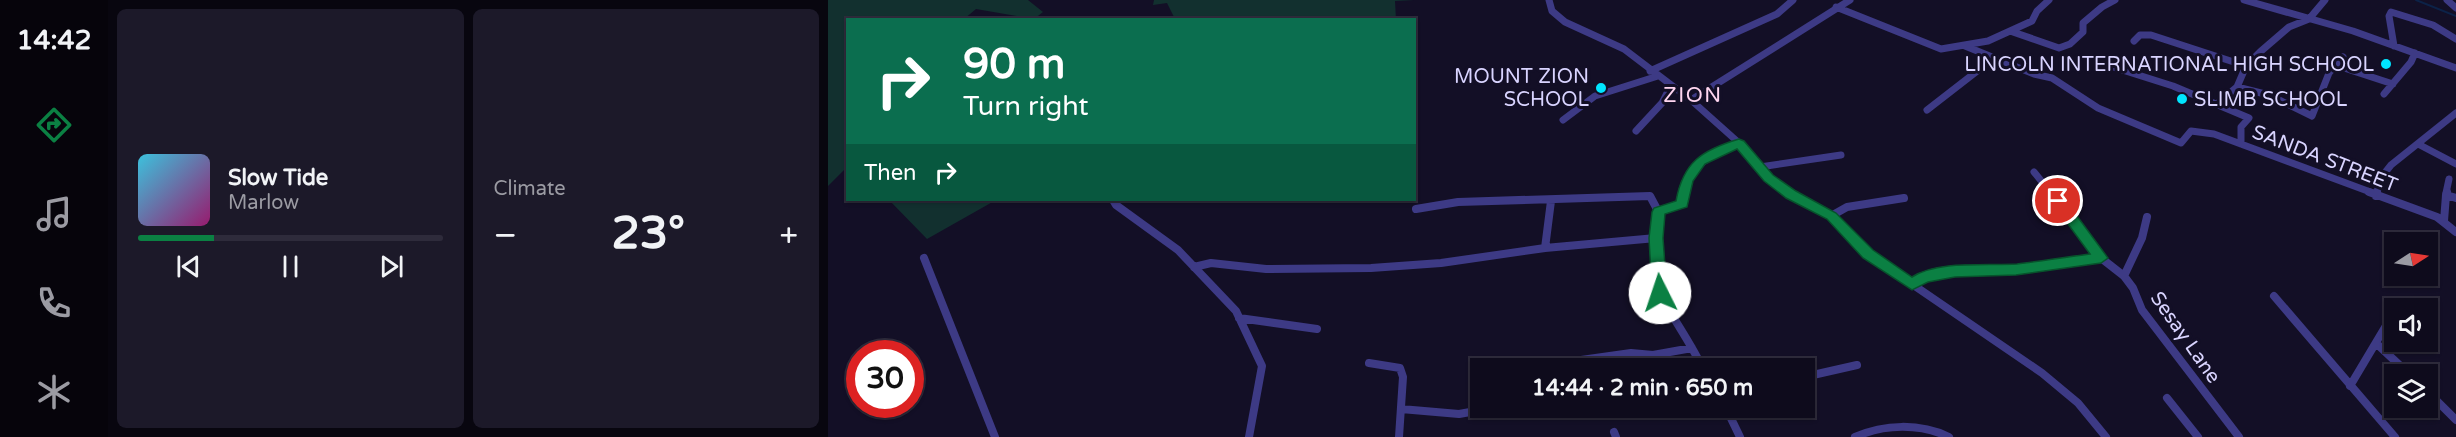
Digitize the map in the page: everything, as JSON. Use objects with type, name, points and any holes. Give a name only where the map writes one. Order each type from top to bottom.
[{"type":"street","points":[[1549,0],[1552,10],[1565,22],[1624,49],[1691,100],[1739,144],[1769,178],[1791,194],[1832,216],[1868,254],[2042,373],[2078,403],[2106,437]]},
{"type":"street","points":[[1650,71],[1777,14],[1793,0]]},
{"type":"street","points":[[1691,100],[1850,0]]},
{"type":"street","points":[[1836,7],[1941,49],[1965,46],[2010,31],[2032,21],[2037,11],[2049,0]]},
{"type":"street","points":[[2010,31],[2049,45],[2065,47],[2083,32],[2083,23],[2088,18],[2115,0]]},
{"type":"street","points":[[2246,0],[2394,46],[2456,68]]},
{"type":"street","points":[[2218,103],[2236,87],[2246,66],[2289,27],[2309,19],[2325,0]]},
{"type":"street","points":[[2446,0],[2456,8]]},
{"type":"street","points":[[2394,46],[2389,16],[2391,12],[2433,25],[2456,39]]},
{"type":"street","points":[[2134,41],[2140,35],[2151,35],[2246,66]]},
{"type":"street","points":[[1928,110],[1994,58],[1965,46]]},
{"type":"street","points":[[2384,94],[2411,62],[2415,53]]},
{"type":"street","points":[[2312,116],[2329,73],[2343,57]]},
{"type":"street","name":"SANDA STREET","points":[[1994,58],[2034,74],[2052,78],[2098,108],[2181,142],[2191,131],[2214,134],[2444,220],[2456,232]]},
{"type":"street","points":[[2335,65],[2393,84]]},
{"type":"street","points":[[2113,67],[2218,103],[2249,118],[2241,127],[2241,144]]},
{"type":"street","points":[[1563,120],[1595,96],[1658,76]]},
{"type":"street","points":[[1636,131],[1662,103],[1671,85]]},
{"type":"street","points":[[2236,87],[2269,95],[2312,116],[2321,118]]},
{"type":"street","points":[[2376,196],[2379,179],[2391,165],[2456,113]]},
{"type":"street","points":[[1658,212],[1682,204],[1686,180],[1701,161],[1739,144]]},
{"type":"street","points":[[2418,144],[2456,164]]},
{"type":"street","points":[[1760,167],[1841,155]]},
{"type":"street","points":[[2034,172],[2101,258],[2124,276],[2142,238],[2147,217]]},
{"type":"street","points":[[2444,220],[2449,179]]},
{"type":"street","points":[[2446,195],[2456,198]]},
{"type":"street","points":[[1416,209],[1458,202],[1551,201],[1650,196],[1658,212],[1656,238],[1660,293],[1697,358]]},
{"type":"street","points":[[1832,216],[1847,207],[1904,198]]},
{"type":"street","points":[[1114,201],[1178,250],[1236,311],[1262,366],[1249,437]]},
{"type":"street","points":[[1545,248],[1551,201]]},
{"type":"street","points":[[1194,267],[1209,262],[1254,269],[1395,268],[1489,259],[1545,248],[1656,238]]},
{"type":"street","points":[[924,258],[995,437]]},
{"type":"street","points":[[1912,285],[1924,277],[1955,272],[2016,269],[2101,258]]},
{"type":"street","name":"Sesay Lane","points":[[2124,276],[2133,288],[2142,310],[2239,437]]},
{"type":"street","points":[[2274,296],[2395,437]]},
{"type":"street","points":[[1239,318],[1317,329]]},
{"type":"street","points":[[2350,386],[2384,331]]},
{"type":"street","points":[[2377,344],[2398,364]]},
{"type":"street","points":[[1599,358],[1631,354],[1653,355],[1692,348]]},
{"type":"street","points":[[1369,363],[1400,368],[1403,377],[1399,437]]},
{"type":"street","points":[[1815,375],[1857,365]]},
{"type":"street","points":[[2167,398],[2198,437]]},
{"type":"street","points":[[2438,402],[2456,420]]},
{"type":"street","points":[[1401,409],[1459,414],[1470,412]]},
{"type":"street","points":[[1731,418],[1740,437]]},
{"type":"street","points":[[1855,437],[1899,427],[1941,431],[1949,437]]},
{"type":"green space","points":[[828,0],[1028,0],[1043,12],[1035,18],[976,9],[965,18],[846,18],[846,168],[828,186]]},
{"type":"green space","points":[[1154,0],[1414,0],[1395,1],[1396,18],[1174,18],[1167,3],[1153,5]]},
{"type":"green space","points":[[890,201],[994,201],[927,239]]},
{"type":"waterway","points":[[2416,0],[2456,16]]},
{"type":"place","name":"LINCOLN INTERNATIONAL HIGH SCHOOL","points":[[2386,64]]},
{"type":"place","name":"MOUNT ZION SCHOOL","points":[[1601,88]]},
{"type":"place","name":"SLIMB SCHOOL","points":[[2182,99]]},
{"type":"district","name":"ZION","points":[[1693,95]]},
{"type":"route","points":[[1660,293],[1656,238],[1658,212],[1682,204],[1686,180],[1701,161],[1739,144],[1769,178],[1791,194],[1832,216],[1835,222],[1868,254],[1912,285],[1924,277],[1955,272],[2016,269],[2101,258],[2058,201]]}]
